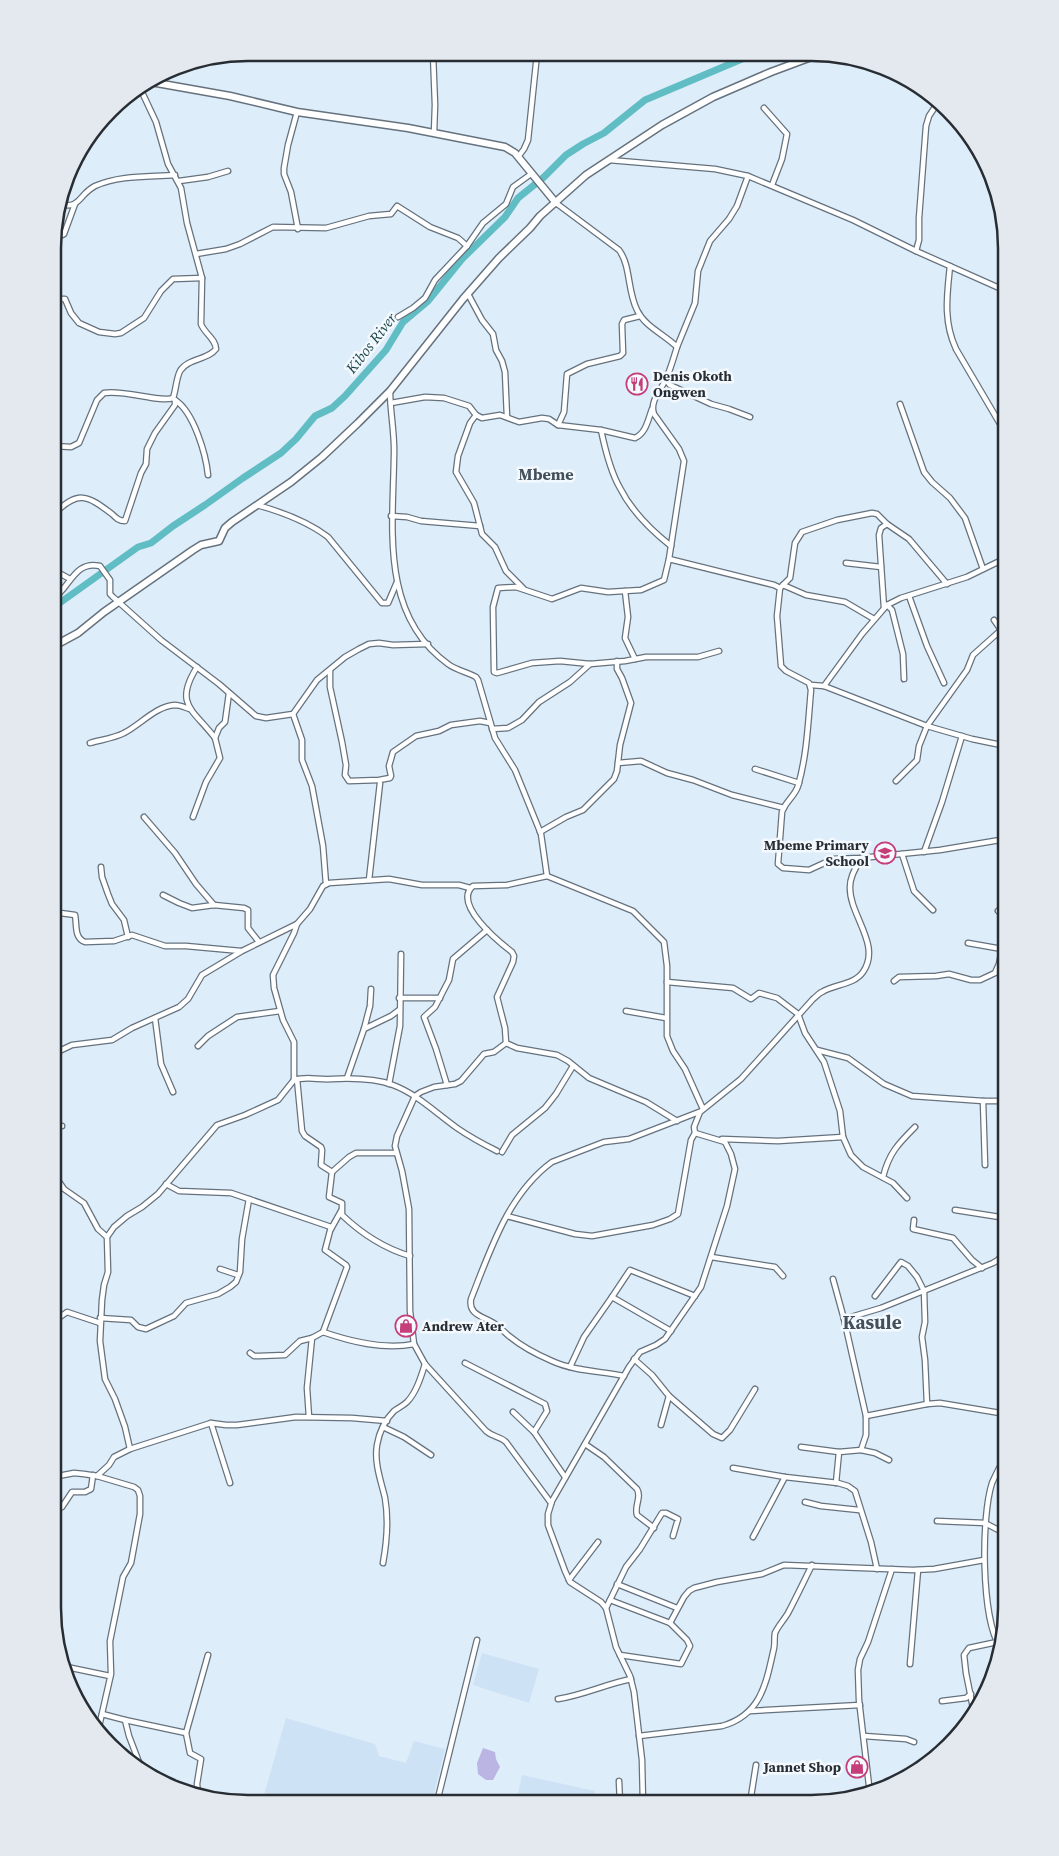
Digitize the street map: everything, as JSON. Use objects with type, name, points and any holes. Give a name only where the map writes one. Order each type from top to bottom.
[{"type":"main road","points":[[61,642],[78,633],[193,550],[202,545],[219,541],[225,528],[291,482],[322,457],[390,391],[468,294],[509,247],[586,176],[662,125],[713,97],[801,61]]},
{"type":"main road","points":[[160,84],[230,96],[297,112],[434,133],[505,147],[518,156],[556,203]]},
{"type":"street","points":[[433,61],[434,133]]},
{"type":"street","points":[[518,156],[524,150],[528,140],[536,61]]},
{"type":"street","points":[[61,508],[74,498],[80,497],[94,502],[118,520],[125,521],[141,473],[146,464],[147,449],[155,433],[175,405],[174,399],[178,376],[184,366],[214,352],[216,349],[216,344],[202,328],[201,324],[202,278],[187,223],[179,181],[165,156],[156,122],[143,94]]},
{"type":"street","points":[[764,108],[787,134],[782,159],[772,185]]},
{"type":"street","points":[[916,251],[919,240],[926,126],[934,108]]},
{"type":"street","points":[[297,112],[288,145],[284,174],[291,192],[298,229]]},
{"type":"street","points":[[609,160],[715,168],[748,176],[853,220],[916,251],[998,287]]},
{"type":"street","points":[[179,181],[208,177],[228,171]]},
{"type":"street","points":[[62,235],[65,233],[75,204],[85,191],[102,184],[140,176],[175,174]]},
{"type":"street","points":[[398,317],[425,298],[435,280],[467,246],[483,223],[506,204],[513,187],[533,176]]},
{"type":"street","points":[[391,403],[425,397],[444,398],[468,406],[476,415],[485,418],[500,415],[519,422],[546,418],[558,425],[600,430],[637,438],[648,422],[653,404],[666,380],[695,303],[698,271],[710,241],[733,213],[748,176]]},
{"type":"street","points":[[556,203],[619,250],[627,265],[628,284],[640,316],[677,347]]},
{"type":"street","points":[[67,205],[75,204]]},
{"type":"street","points":[[196,254],[226,249],[274,227],[298,229],[326,228],[369,216],[388,214],[397,206],[430,227],[458,238],[467,246]]},
{"type":"street","points":[[950,266],[947,306],[949,334],[998,420]]},
{"type":"street","points":[[61,299],[65,299],[71,313],[79,323],[99,332],[115,334],[121,333],[144,318],[160,291],[174,279],[202,278]]},
{"type":"street","points":[[468,294],[492,334],[496,350],[502,361],[505,372],[507,416]]},
{"type":"street","points":[[558,425],[564,412],[567,374],[587,364],[620,356],[623,353],[624,320],[640,316]]},
{"type":"street","points":[[666,380],[670,385],[711,404],[729,408],[750,417]]},
{"type":"street","points":[[390,391],[394,448],[393,551],[407,615],[428,644],[449,665],[471,674],[478,680],[495,738],[515,770],[540,832],[547,876]]},
{"type":"street","points":[[61,446],[70,447],[79,443],[97,400],[104,394],[118,392],[167,400],[174,399],[182,405],[198,436],[207,464],[208,476]]},
{"type":"street","points":[[900,404],[924,472],[950,498],[965,518],[983,569]]},
{"type":"street","points":[[652,409],[684,458],[678,510],[664,580],[641,590],[608,592],[581,588],[552,599],[510,586],[497,590],[493,607],[492,625],[494,673],[532,664],[560,661],[590,664],[646,657],[698,657],[719,651]]},
{"type":"street","points":[[476,415],[470,423],[458,456],[456,470],[474,503],[485,538],[495,547],[506,571],[524,589]]},
{"type":"street","points":[[600,430],[605,450],[621,490],[655,532],[671,546]]},
{"type":"street","points":[[257,505],[289,515],[317,529],[328,537],[382,603],[388,603],[398,580]]},
{"type":"street","points":[[947,584],[909,540],[877,514],[872,513],[837,520],[802,532],[795,543],[790,578],[782,586],[777,616],[781,666],[786,671],[807,681],[811,685],[824,686],[927,726],[998,745]]},
{"type":"street","points":[[392,516],[407,517],[421,521],[480,526]]},
{"type":"street","points":[[885,606],[879,535],[881,528],[887,524]]},
{"type":"street","points":[[669,559],[782,586],[806,595],[845,602],[874,619]]},
{"type":"street","points":[[824,686],[885,606],[947,584],[998,562]]},
{"type":"street","points":[[846,563],[881,567]]},
{"type":"street","points":[[61,592],[80,568],[96,565],[103,569],[110,580],[110,594],[161,640],[259,717],[266,718],[293,714],[317,680],[345,657],[369,644],[428,644]]},
{"type":"street","points":[[61,574],[70,579]]},
{"type":"street","points":[[625,591],[628,616],[625,638],[635,659]]},
{"type":"street","points":[[909,596],[927,646],[944,683]]},
{"type":"street","points":[[885,606],[892,610],[902,654],[904,679]]},
{"type":"street","points":[[994,620],[998,626]]},
{"type":"street","points":[[896,781],[917,760],[927,726],[967,670],[973,655],[998,633]]},
{"type":"street","points":[[540,832],[588,807],[600,791],[614,779],[620,745],[631,703],[625,684],[617,669],[617,661]]},
{"type":"street","points":[[492,729],[508,728],[522,720],[539,702],[570,682],[590,664]]},
{"type":"street","points":[[193,817],[206,782],[220,758],[215,738],[190,710],[186,692],[189,680],[197,667]]},
{"type":"street","points":[[330,670],[330,687],[346,765],[345,776],[349,781],[390,778],[389,766],[393,752],[416,736],[439,731],[451,725],[480,721],[490,723]]},
{"type":"street","points":[[811,685],[806,746],[799,783],[784,808],[778,861],[780,866],[794,870],[809,870],[833,859],[924,852],[998,840]]},
{"type":"street","points":[[215,738],[219,728],[225,722],[229,692]]},
{"type":"street","points":[[90,742],[116,737],[127,732],[154,712],[169,706],[178,706],[190,710]]},
{"type":"street","points":[[293,714],[302,740],[302,760],[312,786],[326,884],[310,909],[297,924],[274,975],[274,988],[283,1020],[294,1042],[295,1080],[302,1131],[321,1147],[321,1165],[332,1172]]},
{"type":"street","points":[[924,852],[942,802],[962,736]]},
{"type":"street","points":[[618,763],[641,761],[667,773],[693,780],[732,795],[784,808]]},
{"type":"street","points":[[755,769],[799,783]]},
{"type":"street","points":[[369,880],[380,783]]},
{"type":"street","points":[[144,817],[175,853],[196,884],[214,905]]},
{"type":"street","points":[[902,854],[914,890],[933,910]]},
{"type":"street","points":[[624,1376],[570,1367],[554,1362],[529,1349],[497,1325],[471,1309],[470,1299],[499,1231],[526,1189],[552,1162],[604,1142],[629,1139],[702,1110],[741,1079],[798,1014],[822,992],[854,979],[864,971],[869,947],[854,910],[850,891],[852,875],[861,858]]},
{"type":"street","points":[[101,866],[102,877],[108,894],[112,904],[124,920],[128,937]]},
{"type":"street","points":[[326,884],[388,880],[422,885],[459,885],[470,888],[507,885],[547,876],[635,912],[664,942],[667,982],[666,1018],[669,1043],[683,1064],[702,1110]]},
{"type":"street","points":[[470,888],[470,906],[475,916],[486,930],[512,952],[514,956],[497,997],[504,1022],[506,1044]]},
{"type":"street","points":[[163,895],[192,908],[214,905],[238,907],[248,910],[248,928],[259,942]]},
{"type":"street","points":[[61,913],[75,915],[77,935],[81,941],[114,941],[137,935],[165,946],[242,951]]},
{"type":"street","points":[[61,1051],[72,1046],[112,1040],[132,1028],[179,1007],[188,999],[202,975],[242,951],[297,924]]},
{"type":"street","points":[[447,1085],[424,1019],[440,998],[450,976],[452,959],[486,930]]},
{"type":"street","points":[[968,943],[998,947]]},
{"type":"street","points":[[389,1084],[400,1026],[401,954]]},
{"type":"street","points":[[894,981],[899,977],[949,974],[971,980],[980,980],[995,973],[998,966]]},
{"type":"street","points":[[667,982],[733,988],[751,1000],[759,993],[771,995],[781,1000],[798,1014],[805,1033],[824,1062],[840,1111],[843,1137],[851,1155],[863,1167],[893,1183],[907,1198]]},
{"type":"street","points":[[347,1078],[370,1006],[371,989]]},
{"type":"street","points":[[399,998],[440,998]]},
{"type":"street","points":[[198,1046],[208,1036],[237,1017],[280,1010]]},
{"type":"street","points":[[364,1028],[391,1016],[399,1010]]},
{"type":"street","points":[[626,1011],[666,1018]]},
{"type":"street","points":[[155,1018],[161,1064],[173,1092]]},
{"type":"street","points":[[506,1044],[517,1048],[557,1055],[589,1078],[646,1102],[677,1121]]},
{"type":"street","points":[[506,1044],[494,1052],[484,1054],[461,1081],[434,1087],[415,1096],[397,1136],[396,1153],[402,1171],[409,1209],[410,1311],[414,1344],[425,1364],[486,1430],[493,1436],[506,1442],[551,1503]]},
{"type":"street","points":[[817,1050],[848,1058],[884,1084],[912,1096],[983,1102],[998,1101]]},
{"type":"street","points":[[130,1449],[122,1418],[105,1379],[100,1341],[104,1285],[108,1272],[107,1237],[114,1227],[148,1202],[166,1184],[217,1125],[245,1116],[278,1100],[295,1080],[309,1077],[330,1080],[347,1078],[373,1080],[389,1084],[415,1096],[458,1128],[500,1151],[512,1135],[545,1108],[573,1066]]},
{"type":"street","points":[[983,1102],[985,1164]]},
{"type":"street","points":[[507,1216],[585,1236],[640,1229],[670,1219],[678,1214],[680,1210],[695,1132],[695,1122],[702,1110]]},
{"type":"street","points":[[883,1177],[891,1154],[899,1143],[916,1127]]},
{"type":"street","points":[[695,1132],[721,1139],[800,1141],[843,1137]]},
{"type":"street","points":[[643,1795],[640,1736],[631,1679],[620,1655],[606,1608],[601,1602],[569,1580],[550,1532],[548,1514],[551,1503],[565,1477],[634,1359],[643,1350],[662,1342],[703,1283],[735,1175],[732,1154],[728,1146],[721,1139]]},
{"type":"street","points":[[250,1353],[254,1356],[286,1355],[300,1342],[323,1332],[347,1266],[325,1250],[331,1229],[341,1211],[342,1203],[329,1196],[332,1172],[349,1157],[356,1154],[396,1153]]},
{"type":"street","points":[[166,1184],[179,1191],[225,1192],[326,1224],[331,1229]]},
{"type":"street","points":[[61,1185],[84,1204],[98,1229],[107,1237]]},
{"type":"street","points":[[61,1316],[67,1312],[100,1321],[125,1319],[131,1320],[141,1328],[151,1328],[174,1316],[186,1303],[218,1294],[230,1287],[236,1282],[238,1275],[249,1199]]},
{"type":"street","points":[[955,1210],[998,1217]]},
{"type":"street","points":[[341,1211],[342,1215],[371,1239],[385,1247],[410,1256]]},
{"type":"street","points":[[914,1220],[913,1229],[953,1238],[972,1260],[982,1268]]},
{"type":"street","points":[[711,1257],[775,1267],[783,1276]]},
{"type":"street","points":[[844,1319],[881,1308],[998,1260]]},
{"type":"street","points":[[875,1296],[901,1262],[908,1266],[917,1277],[924,1291],[925,1322],[922,1337],[927,1404]]},
{"type":"street","points":[[220,1270],[238,1275]]},
{"type":"street","points":[[570,1367],[584,1336],[630,1270],[695,1296]]},
{"type":"street","points":[[833,1279],[866,1416],[866,1435],[861,1450]]},
{"type":"street","points":[[612,1297],[671,1331]]},
{"type":"street","points":[[323,1332],[372,1345],[390,1347],[414,1344]]},
{"type":"street","points":[[309,1417],[308,1381],[312,1338]]},
{"type":"street","points":[[634,1359],[652,1375],[669,1396],[713,1434],[722,1438],[730,1430],[756,1388]]},
{"type":"street","points":[[465,1363],[545,1404],[547,1411],[534,1432]]},
{"type":"street","points":[[383,1563],[388,1530],[385,1499],[376,1462],[376,1447],[387,1421],[394,1411],[406,1403],[412,1395],[425,1364]]},
{"type":"street","points":[[661,1424],[669,1396]]},
{"type":"street","points":[[866,1416],[940,1403],[998,1413]]},
{"type":"street","points":[[514,1412],[534,1432],[565,1477]]},
{"type":"street","points":[[61,1508],[72,1492],[85,1492],[91,1489],[95,1476],[109,1465],[114,1457],[130,1449],[211,1423],[226,1426],[296,1417],[387,1421]]},
{"type":"street","points":[[211,1423],[230,1483]]},
{"type":"street","points":[[383,1427],[404,1437],[431,1455]]},
{"type":"street","points":[[585,1444],[604,1457],[638,1489],[640,1495],[636,1504],[636,1516],[654,1528]]},
{"type":"street","points":[[800,1447],[839,1452],[861,1450],[875,1452],[889,1460]]},
{"type":"street","points":[[836,1483],[839,1452]]},
{"type":"street","points":[[733,1468],[836,1483],[854,1489],[871,1542],[877,1568]]},
{"type":"street","points":[[995,1637],[992,1628],[984,1560],[986,1523],[992,1484],[998,1472]]},
{"type":"street","points":[[61,1475],[74,1474],[95,1476],[134,1487],[138,1490],[141,1502],[131,1563],[121,1585],[110,1641],[110,1676],[100,1721]]},
{"type":"street","points":[[753,1537],[785,1477]]},
{"type":"street","points":[[805,1502],[821,1506],[860,1510]]},
{"type":"street","points":[[606,1608],[626,1568],[654,1528],[660,1515],[666,1513],[678,1519],[673,1536]]},
{"type":"street","points":[[937,1521],[986,1523],[998,1530]]},
{"type":"street","points":[[569,1580],[598,1542]]},
{"type":"street","points":[[670,1623],[677,1608],[689,1591],[694,1588],[762,1574],[784,1565],[918,1570],[943,1568],[984,1560]]},
{"type":"street","points":[[640,1736],[722,1726],[735,1722],[750,1712],[759,1699],[765,1682],[775,1644],[776,1632],[790,1610],[812,1565]]},
{"type":"street","points":[[869,1785],[858,1680],[860,1659],[868,1642],[892,1569]]},
{"type":"street","points":[[910,1664],[918,1570]]},
{"type":"street","points":[[617,1584],[677,1608]]},
{"type":"street","points":[[610,1600],[670,1623],[689,1643],[690,1648],[682,1663],[620,1655]]},
{"type":"street","points":[[439,1795],[477,1640]]},
{"type":"street","points":[[973,1701],[964,1655],[969,1648],[994,1643]]},
{"type":"street","points":[[197,1787],[200,1759],[190,1754],[186,1734],[208,1655]]},
{"type":"street","points":[[71,1668],[110,1676]]},
{"type":"street","points":[[558,1699],[631,1679]]},
{"type":"street","points":[[942,1701],[966,1698],[972,1694]]},
{"type":"street","points":[[750,1712],[860,1705]]},
{"type":"street","points":[[102,1714],[186,1734]]},
{"type":"street","points":[[125,1720],[137,1758]]},
{"type":"street","points":[[864,1736],[906,1739],[914,1742]]},
{"type":"street","points":[[751,1795],[756,1765]]},
{"type":"street","points":[[619,1781],[620,1795]]},
{"type":"shaded area","points":[[482,1653],[539,1669],[529,1703],[473,1685]]},
{"type":"shaded area","points":[[286,1718],[375,1744],[379,1756],[406,1763],[414,1741],[445,1749],[434,1795],[264,1795]]},
{"type":"shaded area","points":[[483,1748],[495,1752],[500,1767],[493,1780],[486,1780],[478,1774],[477,1763]]},
{"type":"shaded area","points":[[522,1775],[595,1791],[594,1795],[518,1795]]},
{"type":"waterway","name":"Kibos River","points":[[61,602],[138,547],[151,543],[281,453],[296,439],[315,416],[332,408],[386,350],[403,322],[428,301],[462,259],[505,217],[518,198],[544,177],[566,155],[604,133],[645,100],[737,61]]},
{"type":"place","name":"Denis Okoth Ongwen","points":[[637,384]]},
{"type":"place","name":"Mbeme Primary School","points":[[885,853]]},
{"type":"place","name":"Andrew Ater","points":[[406,1326]]},
{"type":"place","name":"Jannet Shop","points":[[857,1767]]},
{"type":"district","name":"Mbeme","points":[[546,474]]},
{"type":"district","name":"Kasule","points":[[872,1322]]}]
